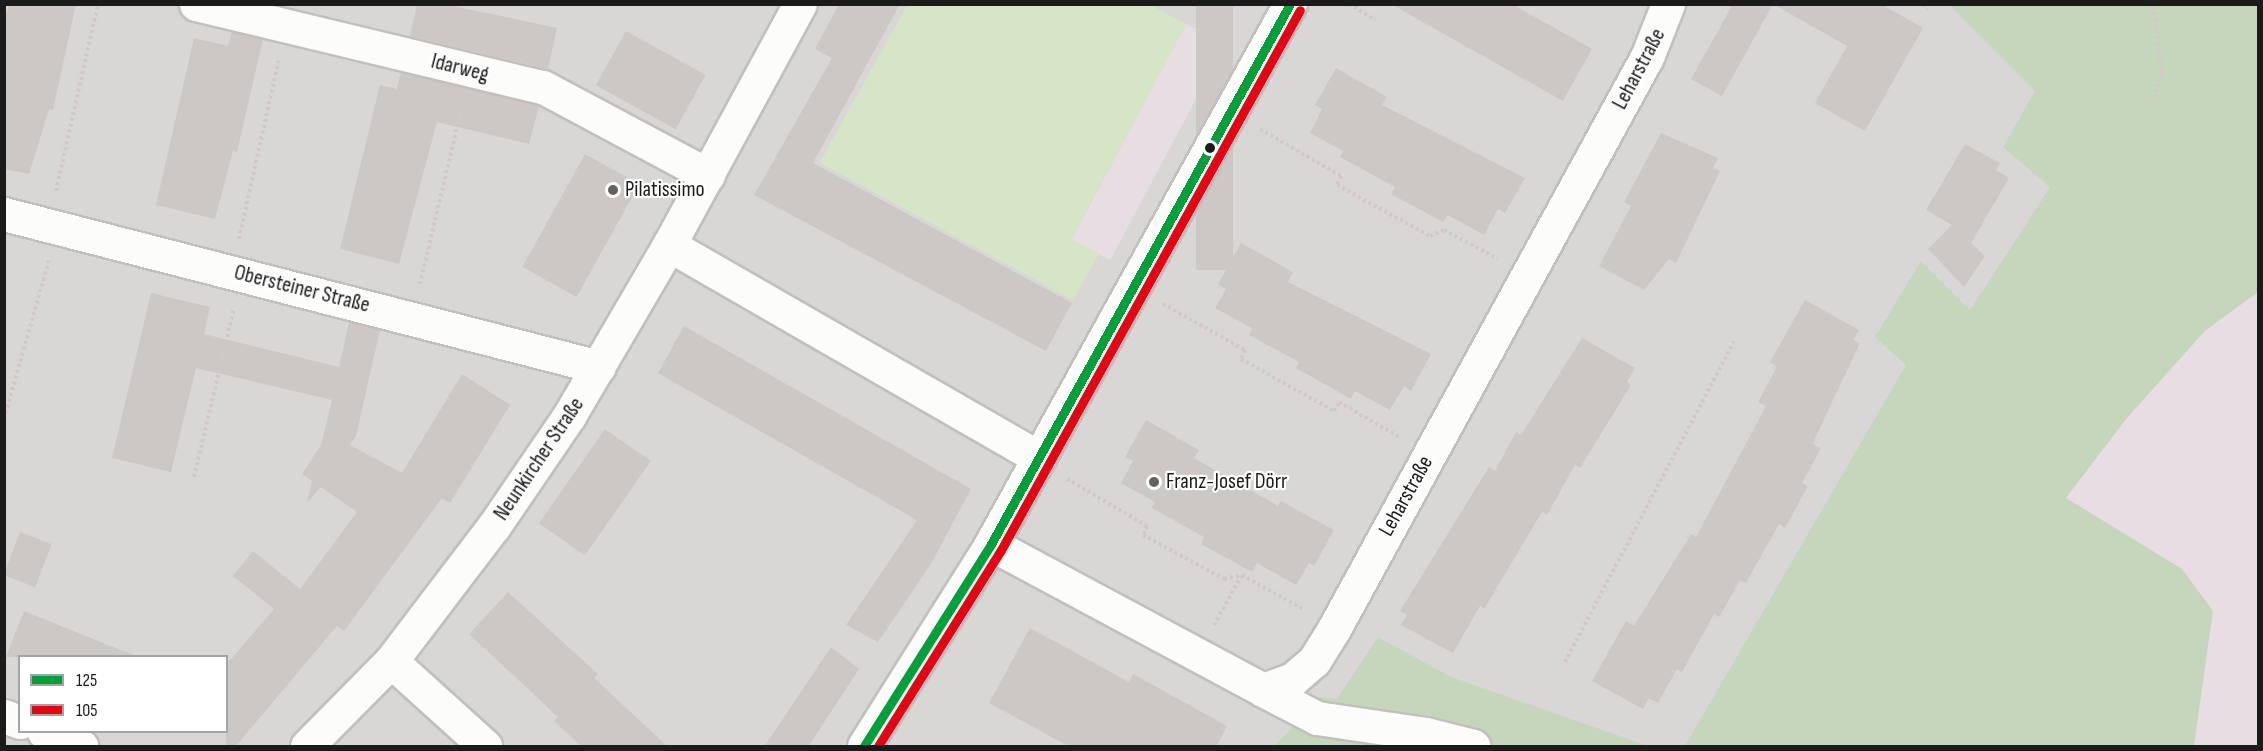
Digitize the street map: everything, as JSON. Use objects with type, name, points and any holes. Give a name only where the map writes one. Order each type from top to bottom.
[{"type":"street","name":"Idarweg","points":[[196,4],[543,87],[708,175]]},
{"type":"street","name":"Neunkircher Straße","points":[[307,747],[391,661],[494,526],[598,367],[708,175],[800,4]]},
{"type":"street","points":[[864,747],[991,544],[1232,113],[1290,4]]},
{"type":"street","name":"Leharstraße","points":[[1263,690],[1293,680],[1307,667],[1335,627],[1647,57],[1668,4]]},
{"type":"street","name":"Obersteiner Straße","points":[[4,214],[237,271],[598,367]]},
{"type":"street","points":[[669,245],[1039,458]]},
{"type":"street","points":[[991,544],[1317,718],[1426,734],[1473,747]]},
{"type":"street","points":[[391,661],[485,747]]},
{"type":"street","points":[[46,733],[81,747]]},
{"type":"path","points":[[4,419],[53,227],[98,4]]},
{"type":"path","points":[[1349,4],[1376,20]]},
{"type":"path","points":[[1923,4],[1928,9]]},
{"type":"path","points":[[2153,4],[2162,75],[2153,98]]},
{"type":"path","points":[[194,477],[282,48]]},
{"type":"path","points":[[412,317],[466,90]]},
{"type":"path","points":[[1232,113],[1341,176],[1337,185],[1347,191],[1431,236],[1444,230],[1527,275]]},
{"type":"path","points":[[1134,287],[1245,350],[1240,359],[1334,411],[1339,402],[1429,454]]},
{"type":"path","points":[[1565,662],[1734,341]]},
{"type":"path","points":[[1039,458],[1148,526],[1143,535],[1224,579],[1242,575],[1335,627]]},
{"type":"path","points":[[1198,654],[1242,575]]},
{"type":"shaded area","points":[[4,5],[1949,5],[2036,91],[2051,186],[1970,310],[1921,261],[1906,364],[2194,746],[1539,746],[1320,697],[1274,746],[5,746]]},
{"type":"shaded area","points":[[1399,5],[1484,24],[1460,69],[1554,123],[1537,153],[1348,46],[1366,15],[1386,26]]},
{"type":"shaded area","points":[[1552,5],[1618,5],[1603,32]]},
{"type":"shaded area","points":[[1186,24],[1225,45],[1110,260],[1071,239]]},
{"type":"shaded area","points":[[2258,292],[2258,746],[2194,746],[2213,611],[2066,498],[2127,418],[2205,331]]},
{"type":"shaded area","points":[[1104,545],[1265,630],[1240,676],[1080,591]]},
{"type":"green space","points":[[907,5],[1150,5],[1186,24],[1071,239],[1099,254],[1073,300],[820,163]]},
{"type":"green space","points":[[1949,5],[2258,5],[2258,292],[2205,331],[2127,418],[2066,498],[2182,569],[2213,611],[2194,746],[1685,746],[1906,365],[1875,337],[1921,261],[1970,310],[2050,187],[2003,147],[2035,91]]},
{"type":"green space","points":[[1378,637],[1451,677],[1648,746],[1274,746],[1320,697],[1337,699]]},
{"type":"building","points":[[9,4],[76,4],[53,110],[49,109],[29,174],[4,169],[4,22]]},
{"type":"building","points":[[417,4],[444,4],[557,28],[548,69],[410,36]]},
{"type":"building","points":[[839,4],[900,4],[813,163],[1072,303],[1046,351],[754,195],[832,58],[815,49]]},
{"type":"building","points":[[1196,4],[1233,4],[1233,270],[1196,270]]},
{"type":"building","points":[[1391,4],[1512,4],[1592,49],[1563,101]]},
{"type":"building","points":[[1733,4],[1773,4],[1722,96],[1691,79]]},
{"type":"building","points":[[1773,4],[1881,4],[1923,28],[1865,131],[1815,103],[1847,46]]},
{"type":"building","points":[[626,31],[706,75],[676,129],[596,85]]},
{"type":"building","points":[[232,32],[263,39],[237,152],[233,151],[215,219],[156,205],[194,38],[228,46]]},
{"type":"building","points":[[1336,68],[1387,97],[1382,105],[1525,178],[1505,213],[1498,209],[1484,235],[1448,215],[1443,222],[1391,194],[1395,187],[1340,157],[1343,151],[1310,133],[1322,109],[1315,105]]},
{"type":"building","points":[[401,72],[539,106],[529,144],[437,122],[399,264],[340,249],[380,85],[397,89]]},
{"type":"building","points":[[1661,133],[1718,158],[1713,168],[1720,171],[1676,263],[1669,259],[1644,290],[1599,266],[1631,206],[1624,202]]},
{"type":"building","points":[[1965,144],[2000,163],[1996,170],[2009,178],[1971,243],[1985,256],[1964,287],[1928,249],[1952,225],[1926,210]]},
{"type":"building","points":[[585,154],[639,184],[577,297],[522,267]]},
{"type":"building","points":[[1241,243],[1293,272],[1288,282],[1431,354],[1411,391],[1404,386],[1390,410],[1355,391],[1351,399],[1296,368],[1299,362],[1249,335],[1252,328],[1215,308],[1226,289],[1218,284]]},
{"type":"building","points":[[151,293],[210,307],[204,334],[339,367],[349,322],[380,330],[356,436],[350,445],[402,473],[462,374],[510,405],[450,503],[442,498],[344,631],[337,626],[235,747],[226,747],[228,663],[274,609],[233,576],[253,551],[300,589],[357,512],[321,487],[307,503],[312,481],[302,474],[321,445],[332,400],[196,368],[171,472],[112,458]]},
{"type":"building","points":[[1805,300],[1859,330],[1853,340],[1860,343],[1813,444],[1821,448],[1802,483],[1808,486],[1785,528],[1779,524],[1746,583],[1740,580],[1719,617],[1714,614],[1682,672],[1677,669],[1658,703],[1649,698],[1643,709],[1592,681],[1626,621],[1634,626],[1691,534],[1696,537],[1766,406],[1758,402],[1777,367],[1770,362]]},
{"type":"building","points":[[684,326],[971,489],[931,564],[878,642],[846,625],[917,520],[658,373]]},
{"type":"building","points":[[1582,338],[1635,368],[1627,382],[1631,385],[1580,468],[1575,465],[1547,515],[1542,512],[1484,609],[1480,606],[1453,653],[1401,625],[1407,615],[1400,611],[1489,467],[1495,471],[1516,432],[1521,435]]},
{"type":"building","points":[[1146,420],[1199,450],[1194,458],[1278,506],[1281,501],[1334,530],[1314,566],[1309,563],[1296,585],[1257,563],[1252,572],[1201,544],[1204,537],[1152,508],[1155,502],[1121,483],[1133,461],[1125,457]]},
{"type":"building","points":[[605,429],[651,461],[585,555],[539,523]]},
{"type":"building","points":[[20,532],[52,544],[35,587],[4,575]]},
{"type":"building","points":[[508,592],[598,674],[594,678],[668,747],[582,747],[554,721],[558,717],[469,634]]},
{"type":"building","points":[[24,611],[133,655],[18,655],[18,657],[6,657]]},
{"type":"building","points":[[1030,628],[1129,682],[1133,674],[1227,726],[1216,747],[1070,747],[989,703]]},
{"type":"building","points":[[831,647],[859,669],[808,747],[764,747]]},
{"type":"transit line","name":"125","points":[[864,746],[991,544],[1290,4]]},
{"type":"transit line","name":"105","points":[[878,746],[1001,550],[1300,10]]},
{"type":"place","name":"Pilatissimo","points":[[613,190]]},
{"type":"place","name":"Franz-Josef Dörr","points":[[1154,482]]}]
